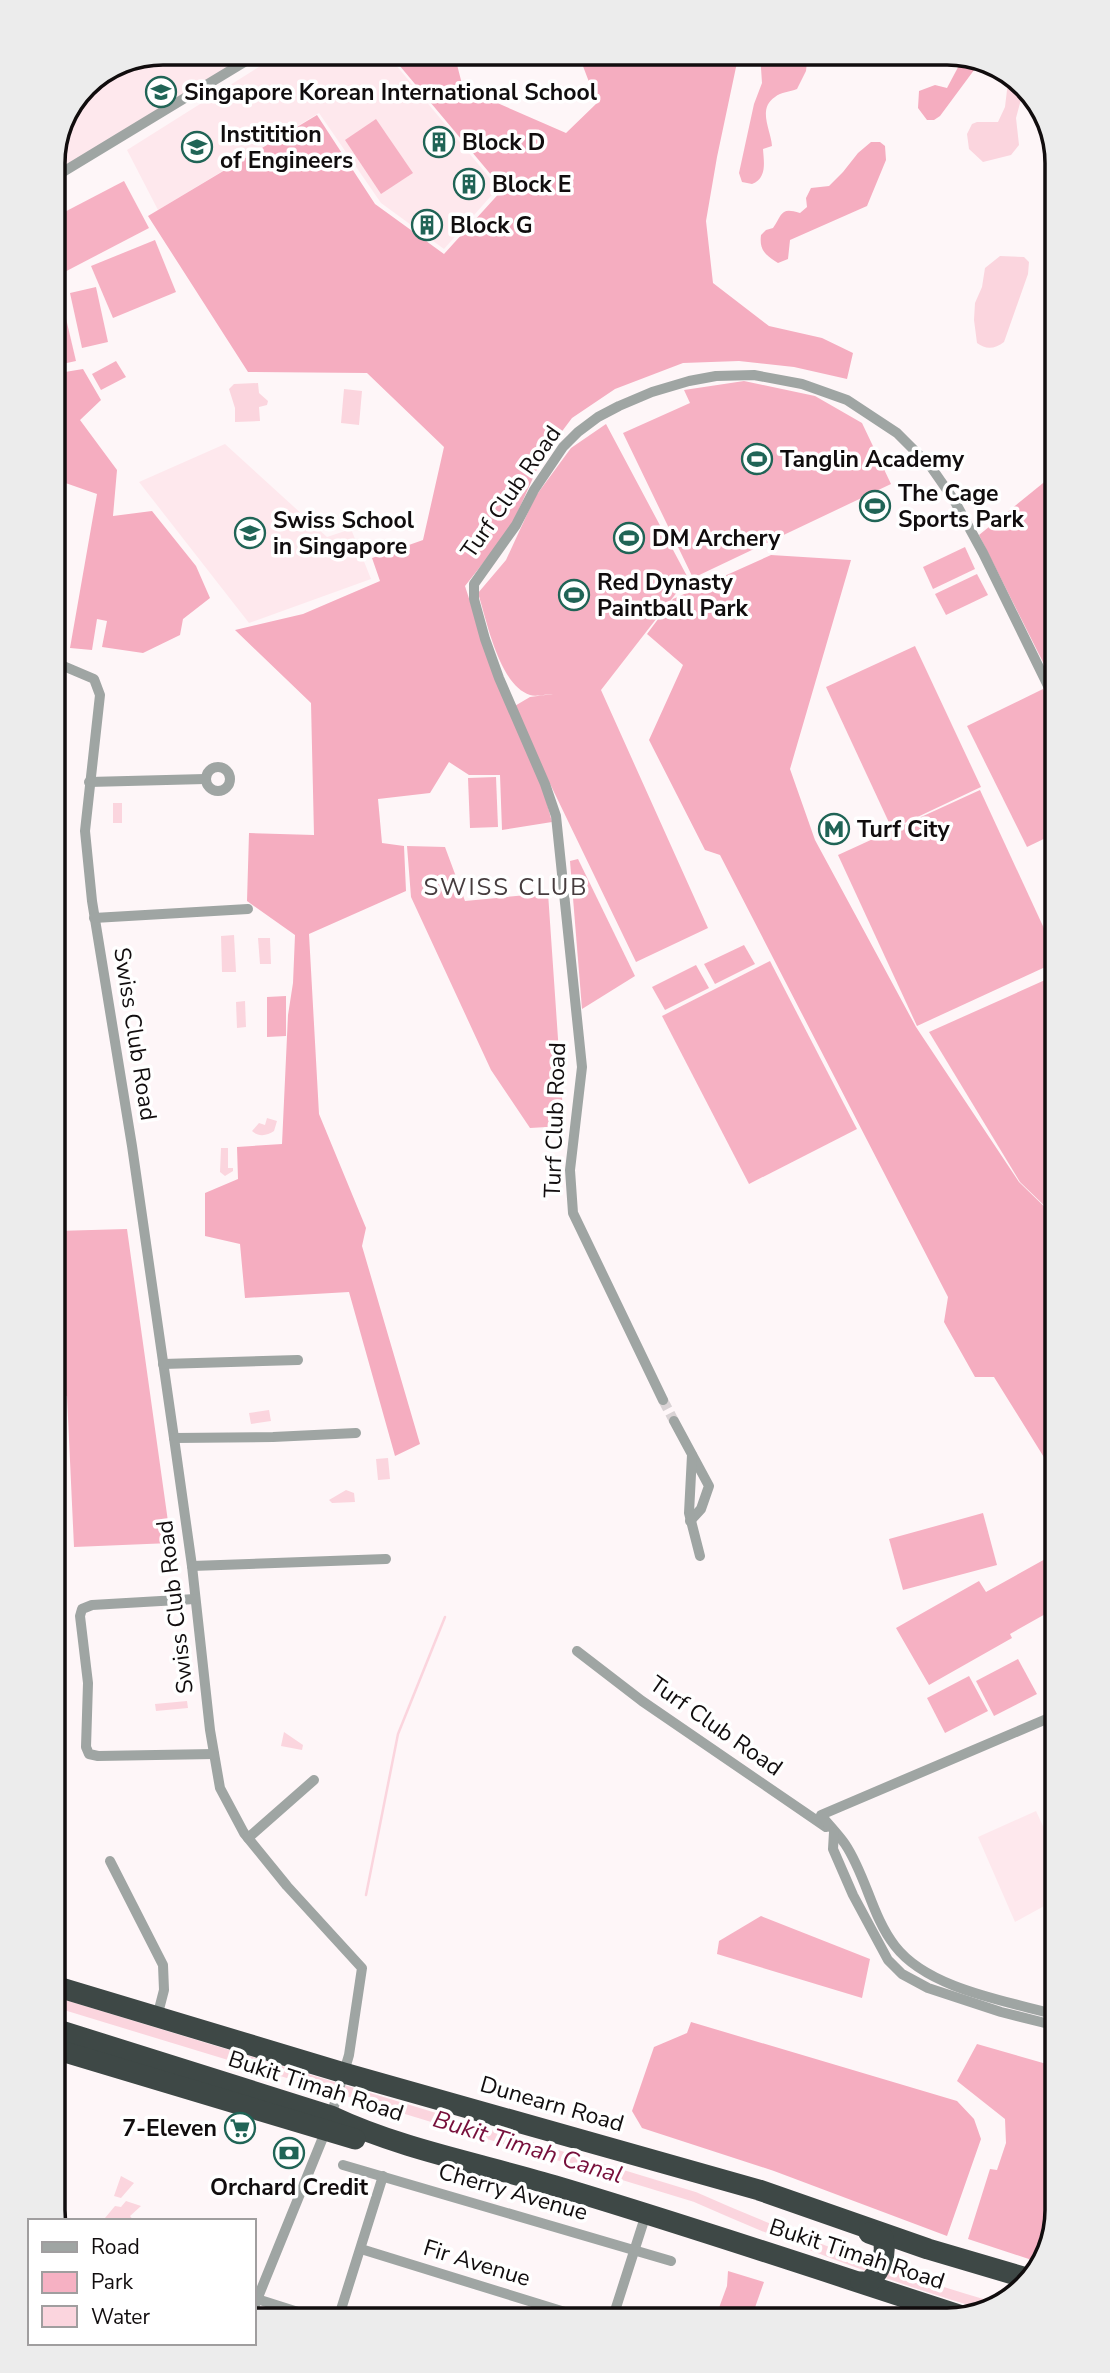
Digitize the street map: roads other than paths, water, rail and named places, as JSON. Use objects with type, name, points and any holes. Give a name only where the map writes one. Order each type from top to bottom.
[{"type":"highway","name":"Dunearn Road","points":[[65,1989],[343,2078],[759,2190],[928,2249],[1020,2276]]},
{"type":"highway","name":"Bukit Timah Road","points":[[65,2050],[331,2117],[358,2129],[419,2148],[558,2186],[646,2214],[884,2275],[930,2308]]},
{"type":"highway","points":[[759,2190],[883,2238],[886,2250],[884,2275]]},
{"type":"highway","points":[[884,2275],[900,2252],[908,2248],[928,2249]]},
{"type":"street","points":[[65,171],[238,65]]},
{"type":"street","name":"Turf Club Road","points":[[663,1400],[573,1213],[570,1170],[582,1067],[555,816],[545,784],[485,639],[474,599],[474,584],[516,525],[534,490],[563,447],[598,417],[669,386],[716,376],[754,375],[802,384],[847,400],[897,433],[931,467],[978,543],[1045,680]]},
{"type":"street","name":"Swiss Club Road","points":[[65,667],[94,679],[100,695],[85,831],[94,918],[131,1140],[192,1566],[220,1788],[248,1838],[295,1896],[362,1968],[343,2078]]},
{"type":"street","points":[[89,782],[205,779]]},
{"type":"street","name":"Swiss Club Road","points":[[94,918],[248,909]]},
{"type":"street","points":[[163,1364],[298,1360]]},
{"type":"street","points":[[674,1421],[709,1486],[701,1509],[690,1521]]},
{"type":"street","points":[[174,1438],[356,1433]]},
{"type":"street","points":[[692,1454],[690,1521],[700,1556]]},
{"type":"street","points":[[690,1494],[705,1479]]},
{"type":"street","points":[[192,1566],[386,1559]]},
{"type":"street","points":[[195,1599],[92,1605],[82,1609],[79,1616],[88,1683],[86,1747],[89,1754],[98,1756],[214,1754]]},
{"type":"street","name":"Turf Club Road","points":[[577,1651],[642,1701],[834,1832],[846,1845],[883,1926],[894,1945],[909,1962],[938,1978],[968,1989],[1045,2011]]},
{"type":"street","points":[[1045,1720],[821,1815],[834,1832],[834,1849],[881,1948],[902,1974],[928,1988],[1045,2023]]},
{"type":"street","points":[[248,1838],[314,1780]]},
{"type":"street","points":[[110,1861],[163,1965],[164,1990],[157,2017]]},
{"type":"street","points":[[848,1882],[860,1877]]},
{"type":"street","points":[[256,2301],[331,2117],[343,2078]]},
{"type":"street","name":"Cherry Avenue","points":[[343,2165],[671,2261]]},
{"type":"street","points":[[342,2308],[383,2176]]},
{"type":"street","points":[[616,2308],[646,2214]]},
{"type":"street","name":"Fir Avenue","points":[[361,2249],[552,2308]]},
{"type":"street","points":[[256,2303],[275,2308]]},
{"type":"water","points":[[1008,85],[1021,98],[1016,118],[1019,145],[1011,155],[983,162],[969,149],[967,134],[972,124],[977,122],[998,122],[1005,107]]},
{"type":"water","points":[[1000,256],[1024,257],[1029,262],[1028,274],[1004,342],[987,348],[977,343],[975,303],[982,287],[985,268]]},
{"type":"water","points":[[258,383],[259,393],[268,401],[267,405],[259,407],[260,421],[235,422],[235,408],[229,389],[234,384]]},
{"type":"water","points":[[344,389],[362,391],[359,425],[341,423]]},
{"type":"water","points":[[113,803],[122,803],[122,823],[113,823]]},
{"type":"water","points":[[234,935],[236,972],[222,972],[221,936]]},
{"type":"water","points":[[258,938],[270,938],[271,964],[260,964]]},
{"type":"water","points":[[245,1001],[246,1027],[237,1028],[236,1002]]},
{"type":"water","points":[[267,1118],[277,1121],[274,1131],[263,1135],[252,1131],[259,1123],[265,1125]]},
{"type":"water","points":[[221,1148],[228,1148],[228,1168],[233,1168],[233,1171],[225,1176],[220,1172]]},
{"type":"water","points":[[269,1410],[271,1421],[251,1424],[249,1413]]},
{"type":"water","points":[[388,1458],[390,1479],[378,1480],[376,1459]]},
{"type":"water","points":[[346,1490],[354,1493],[355,1502],[332,1503],[329,1500]]},
{"type":"water","points":[[187,1701],[188,1708],[156,1711],[155,1704]]},
{"type":"water","points":[[284,1732],[303,1745],[302,1750],[281,1746]]},
{"type":"water","points":[[121,2176],[134,2183],[121,2198],[114,2196]]},
{"type":"water","points":[[126,2201],[141,2206],[130,2216],[132,2219],[105,2218],[115,2206],[121,2207]]},
{"type":"waterway","points":[[366,1895],[398,1734],[445,1617]]},
{"type":"waterway","name":"Bukit Timah Canal","points":[[65,2005],[695,2197],[842,2257],[979,2303]]},
{"type":"tunnel","points":[[663,1400],[674,1421]]},
{"type":"place","name":"Singapore Korean International School","points":[[161,92]]},
{"type":"place","name":"Block D","points":[[439,142]]},
{"type":"place","name":"Institition of Engineers","points":[[197,147]]},
{"type":"place","name":"Block E","points":[[469,184]]},
{"type":"place","name":"Block G","points":[[427,225]]},
{"type":"place","name":"Tanglin Academy","points":[[757,459]]},
{"type":"place","name":"The Cage Sports Park","points":[[875,506]]},
{"type":"place","name":"Swiss School in Singapore","points":[[250,533]]},
{"type":"place","name":"DM Archery","points":[[629,538]]},
{"type":"place","name":"Red Dynasty Paintball Park","points":[[574,595]]},
{"type":"place","name":"Turf City","points":[[834,829]]},
{"type":"place","name":"7-Eleven","points":[[240,2128]]},
{"type":"place","name":"Orchard Credit","points":[[289,2153]]},
{"type":"district","name":"SWISS CLUB","points":[[506,887]]}]
